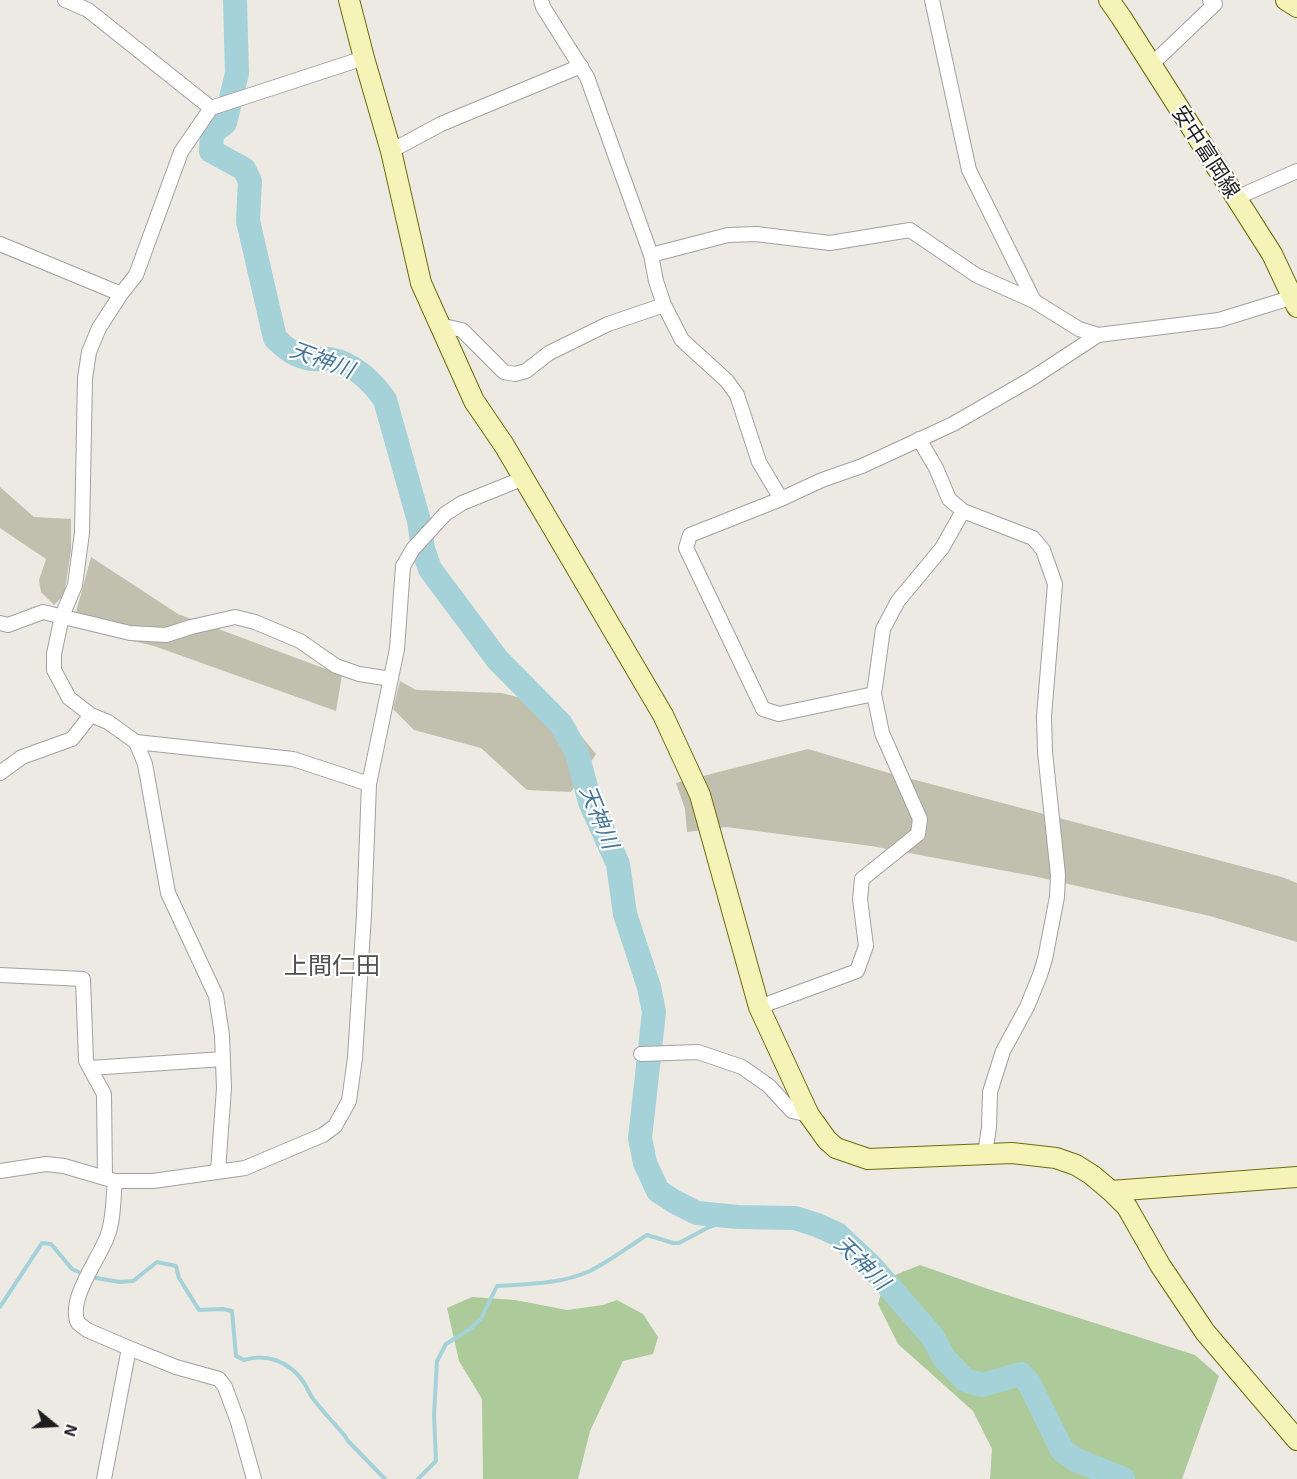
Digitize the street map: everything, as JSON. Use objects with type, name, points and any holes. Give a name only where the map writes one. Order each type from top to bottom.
[{"type":"street","points":[[65,0],[88,10],[211,108]]},
{"type":"street","points":[[349,0],[392,151],[421,283],[474,401],[524,478],[663,715],[700,795],[759,1007],[809,1115],[827,1140],[836,1148],[868,1159],[1035,1154],[1076,1165],[1092,1175],[1127,1207],[1160,1265],[1205,1332],[1297,1440]]},
{"type":"street","points":[[541,0],[543,7],[587,77],[651,255],[664,305],[682,340],[703,362],[727,381],[737,395],[759,462],[782,499]]},
{"type":"street","points":[[932,0],[969,170],[1034,301]]},
{"type":"street","name":"安中富岡線","points":[[1108,0],[1121,16],[1272,254],[1296,300]]},
{"type":"street","points":[[1151,66],[1215,4],[1210,0]]},
{"type":"street","points":[[1286,0],[1297,7]]},
{"type":"street","points":[[364,58],[211,108],[181,152],[136,275],[99,328],[89,352],[85,378],[82,532],[75,585],[62,616],[54,654],[54,670],[69,698],[91,715],[108,722],[136,742],[293,759],[369,784]]},
{"type":"street","points":[[392,151],[441,124],[581,66]]},
{"type":"street","points":[[1236,198],[1297,171]]},
{"type":"street","points":[[651,255],[728,235],[756,234],[830,243],[910,230],[976,275],[1034,301],[1079,329],[1098,335],[1219,320],[1296,300]]},
{"type":"street","points":[[0,244],[121,294]]},
{"type":"street","points":[[439,325],[462,330],[504,372],[516,374],[526,371],[549,354],[608,324],[664,305]]},
{"type":"street","points":[[874,694],[779,714],[763,709],[686,548],[690,536],[782,499],[822,480],[862,466],[953,424],[1031,379],[1098,335]]},
{"type":"street","points":[[918,440],[936,468],[949,499],[963,511],[1033,538],[1043,550],[1055,584],[1044,716],[1045,752],[1058,875],[1057,897],[1040,975],[1027,1007],[1003,1052],[990,1092],[986,1154]]},
{"type":"street","points":[[0,1171],[46,1164],[64,1166],[110,1179],[153,1181],[245,1168],[323,1135],[335,1126],[349,1101],[355,1058],[369,784],[397,649],[403,566],[425,535],[462,502],[524,478]]},
{"type":"street","points":[[759,1007],[857,971],[866,946],[860,899],[862,879],[918,834],[920,819],[882,733],[874,694],[883,629],[897,601],[942,548],[963,511]]},
{"type":"street","points":[[0,622],[8,625],[43,612],[130,633],[166,635],[235,617],[255,622],[300,641],[336,666],[359,674],[391,679]]},
{"type":"street","points":[[0,773],[22,757],[72,739],[91,715]]},
{"type":"street","points":[[136,742],[145,764],[168,892],[216,996],[222,1035],[224,1088],[219,1171]]},
{"type":"street","points":[[0,975],[83,980],[86,1061],[104,1094],[110,1179],[108,1235],[80,1293],[75,1318],[87,1330],[129,1348],[176,1367],[219,1379],[225,1386],[238,1422],[254,1479]]},
{"type":"street","points":[[641,1054],[698,1052],[742,1067],[769,1086],[792,1111],[809,1115]]},
{"type":"street","points":[[90,1068],[223,1059]]},
{"type":"street","points":[[1111,1191],[1297,1177]]},
{"type":"street","points":[[104,1479],[129,1348]]},
{"type":"shaded area","points":[[0,487],[34,517],[71,519],[71,551],[64,595],[54,605],[41,592],[39,580],[46,559],[0,528]]},
{"type":"shaded area","points":[[91,557],[178,614],[342,675],[336,711],[154,646],[72,627]]},
{"type":"shaded area","points":[[400,681],[416,690],[502,693],[558,708],[596,754],[571,792],[527,790],[481,748],[414,730],[393,709]]},
{"type":"shaded area","points":[[808,749],[889,773],[1282,877],[1297,883],[1297,942],[1210,916],[1033,876],[871,846],[726,827],[687,832],[685,809],[676,783]]},
{"type":"green space","points":[[920,1265],[1195,1355],[1219,1376],[1182,1479],[990,1479],[992,1449],[973,1411],[898,1344],[878,1304],[885,1279]]},
{"type":"green space","points":[[472,1297],[515,1300],[567,1310],[603,1305],[617,1300],[643,1314],[658,1337],[653,1354],[623,1361],[590,1431],[578,1479],[483,1479],[482,1399],[459,1361],[447,1308]]},
{"type":"waterway","name":"天神川","points":[[235,0],[237,73],[225,123],[212,133],[211,151],[244,169],[250,181],[248,221],[275,338],[287,349],[300,356],[330,359],[347,365],[362,374],[380,393],[385,400],[430,569],[497,659],[561,724],[577,753],[590,802],[618,864],[625,914],[649,987],[654,1012],[640,1138],[645,1163],[658,1191],[697,1213],[738,1217],[795,1218],[837,1234],[871,1266],[932,1336],[944,1358],[965,1380],[982,1385],[1021,1374],[1029,1383],[1062,1450],[1076,1460],[1123,1479]]},
{"type":"waterway","points":[[418,1479],[436,1461],[434,1415],[437,1361],[446,1344],[481,1319],[497,1286],[568,1279],[590,1271],[647,1235],[679,1243],[709,1227],[738,1217]]},
{"type":"waterway","points":[[0,1307],[42,1243],[51,1244],[72,1269],[83,1274]]},
{"type":"waterway","points":[[90,1277],[120,1282],[133,1281],[157,1262],[176,1266],[179,1278],[199,1310],[232,1311],[236,1356],[244,1360],[268,1358],[290,1368],[302,1380],[314,1400],[348,1441],[385,1479]]},
{"type":"district","name":"上間仁田","points":[[332,966]]}]
